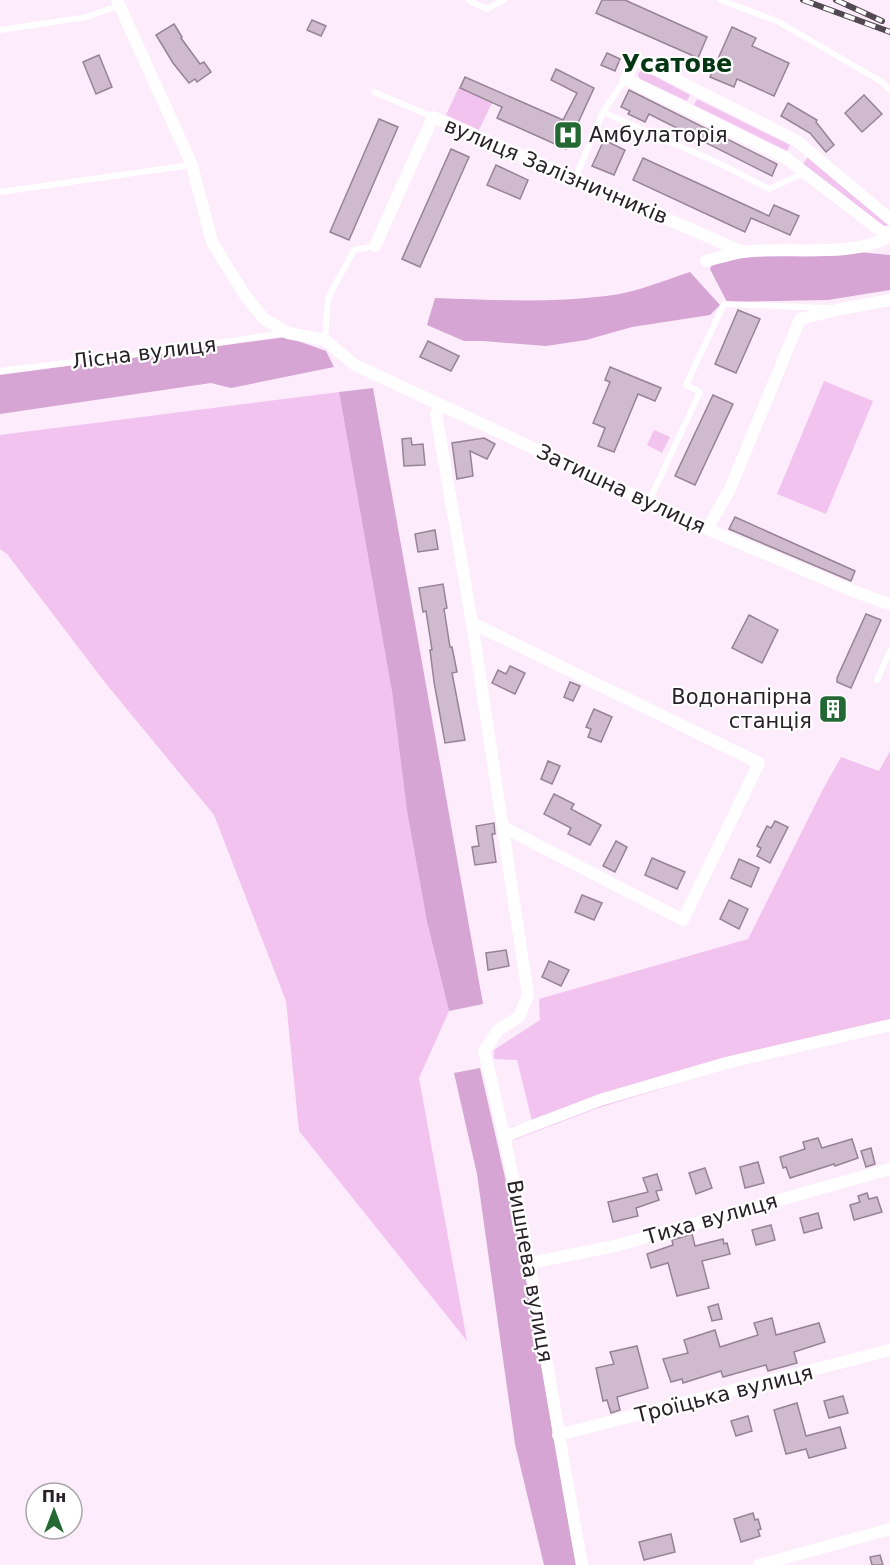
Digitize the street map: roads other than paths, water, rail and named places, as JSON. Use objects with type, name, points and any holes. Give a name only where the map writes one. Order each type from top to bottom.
[{"type":"street","points":[[119,2],[192,165],[212,242],[244,294],[264,319],[288,333],[325,340]]},
{"type":"street","points":[[890,219],[798,141],[635,59],[626,79],[786,158],[882,232],[890,234]]},
{"type":"street","name":"вулиця Залізничників","points":[[375,246],[433,117],[743,252]]},
{"type":"street","points":[[705,261],[743,252],[843,249],[883,241],[890,234]]},
{"type":"street","points":[[706,529],[730,489],[800,320],[841,309],[890,300]]},
{"type":"street","name":"Затишна вулиця","points":[[325,340],[355,365],[706,529],[890,604]]},
{"type":"street","points":[[441,405],[436,414],[503,827],[683,920],[759,763],[471,623]]},
{"type":"street","name":"Вишнева вулиця","points":[[503,827],[528,994],[519,1017],[498,1030],[484,1051],[506,1136],[582,1565]]},
{"type":"street","points":[[506,1136],[600,1100],[726,1063],[890,1025]]},
{"type":"street","name":"Тиха вулиця","points":[[530,1263],[615,1246],[890,1169]]},
{"type":"street","name":"Троїцька вулиця","points":[[558,1436],[890,1350]]},
{"type":"street","points":[[759,1565],[890,1529]]},
{"type":"lane","points":[[468,0],[488,9],[504,0]]},
{"type":"lane","points":[[720,0],[777,21],[882,82],[890,90]]},
{"type":"lane","points":[[0,30],[87,17],[119,2]]},
{"type":"lane","points":[[575,180],[603,112],[626,79]]},
{"type":"lane","points":[[374,92],[433,117]]},
{"type":"lane","points":[[603,112],[724,166],[769,189],[805,172]]},
{"type":"lane","points":[[0,192],[192,165]]},
{"type":"lane","points":[[325,340],[328,298],[354,250],[375,246]]},
{"type":"lane","points":[[649,501],[700,392],[686,385],[724,304],[841,309]]},
{"type":"lane","name":"Лісна вулиця","points":[[0,371],[288,333]]},
{"type":"lane","points":[[877,680],[890,651]]},
{"type":"railway","points":[[803,0],[890,32]]},
{"type":"railway","points":[[836,0],[882,21]]},
{"type":"place","name":"Амбулаторія","points":[[568,135]]},
{"type":"place","name":"Водонапірна станція","points":[[833,709]]},
{"type":"district","name":"Усатове","points":[[677,64]]}]
